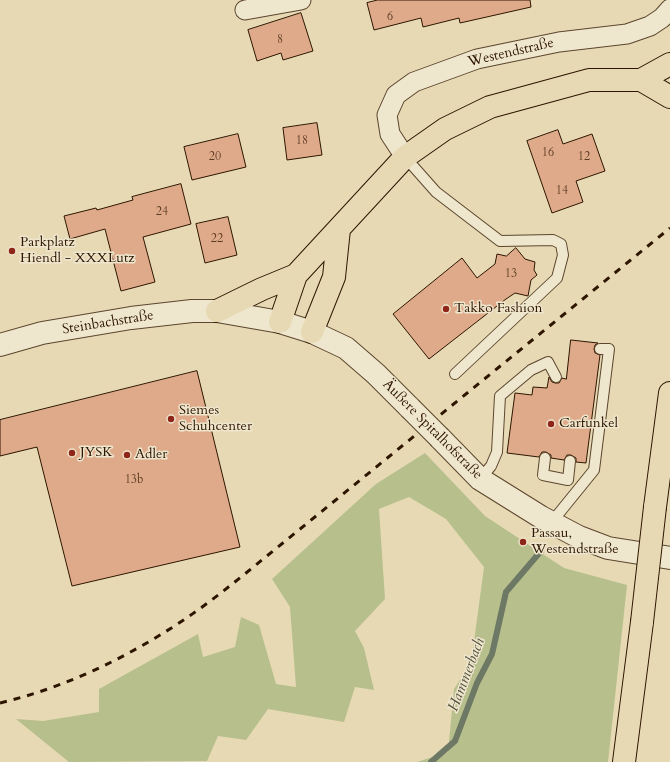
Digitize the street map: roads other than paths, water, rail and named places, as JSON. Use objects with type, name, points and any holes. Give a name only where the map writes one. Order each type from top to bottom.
[{"type":"main road","points":[[280,322],[296,275],[405,157],[445,129],[490,107],[589,80],[641,80],[670,64]]},
{"type":"main road","points":[[641,80],[670,97]]},
{"type":"main road","points":[[312,332],[334,277],[339,229]]},
{"type":"main road","points":[[217,311],[262,289],[296,275]]},
{"type":"main road","points":[[624,762],[655,507],[667,435],[670,393]]},
{"type":"street","points":[[245,10],[301,0]]},
{"type":"street","name":"Westendstraße","points":[[405,157],[390,134],[387,115],[396,95],[414,82],[477,59],[559,42],[627,34],[650,26],[662,18],[670,9]]},
{"type":"street","name":"Steinbachstraße","points":[[0,345],[42,333],[131,318],[192,311],[217,311]]},
{"type":"street","name":"Äußere Spitalhofstraße","points":[[217,311],[280,322],[312,332],[346,348],[376,374],[480,479],[551,523],[608,548],[670,558]]},
{"type":"lane","points":[[405,157],[436,192],[500,241],[553,240],[561,244],[563,255],[557,278],[455,374]]},
{"type":"lane","points":[[551,523],[594,470],[609,349],[600,349]]},
{"type":"lane","points":[[480,479],[491,466],[497,452],[500,396],[531,370],[548,362],[556,377]]},
{"type":"lane","points":[[545,458],[543,475],[568,480],[570,461]]},
{"type":"waterway","name":"Hammerbach","points":[[431,762],[455,741],[477,683],[492,654],[506,592],[541,551]]},
{"type":"railway","points":[[0,703],[23,697],[91,672],[156,638],[201,608],[670,228]]},
{"type":"place","name":"Parkplatz Hiendl - XXXLutz","points":[[12,251]]},
{"type":"place","name":"Takko Fashion","points":[[446,309]]},
{"type":"place","name":"Siemes Schuhcenter","points":[[171,419]]},
{"type":"place","name":"Carfunkel","points":[[551,424]]},
{"type":"place","name":"JYSK","points":[[72,453]]},
{"type":"place","name":"Adler","points":[[127,455]]},
{"type":"place","name":"Passau, Westendstraße","points":[[523,542]]}]
